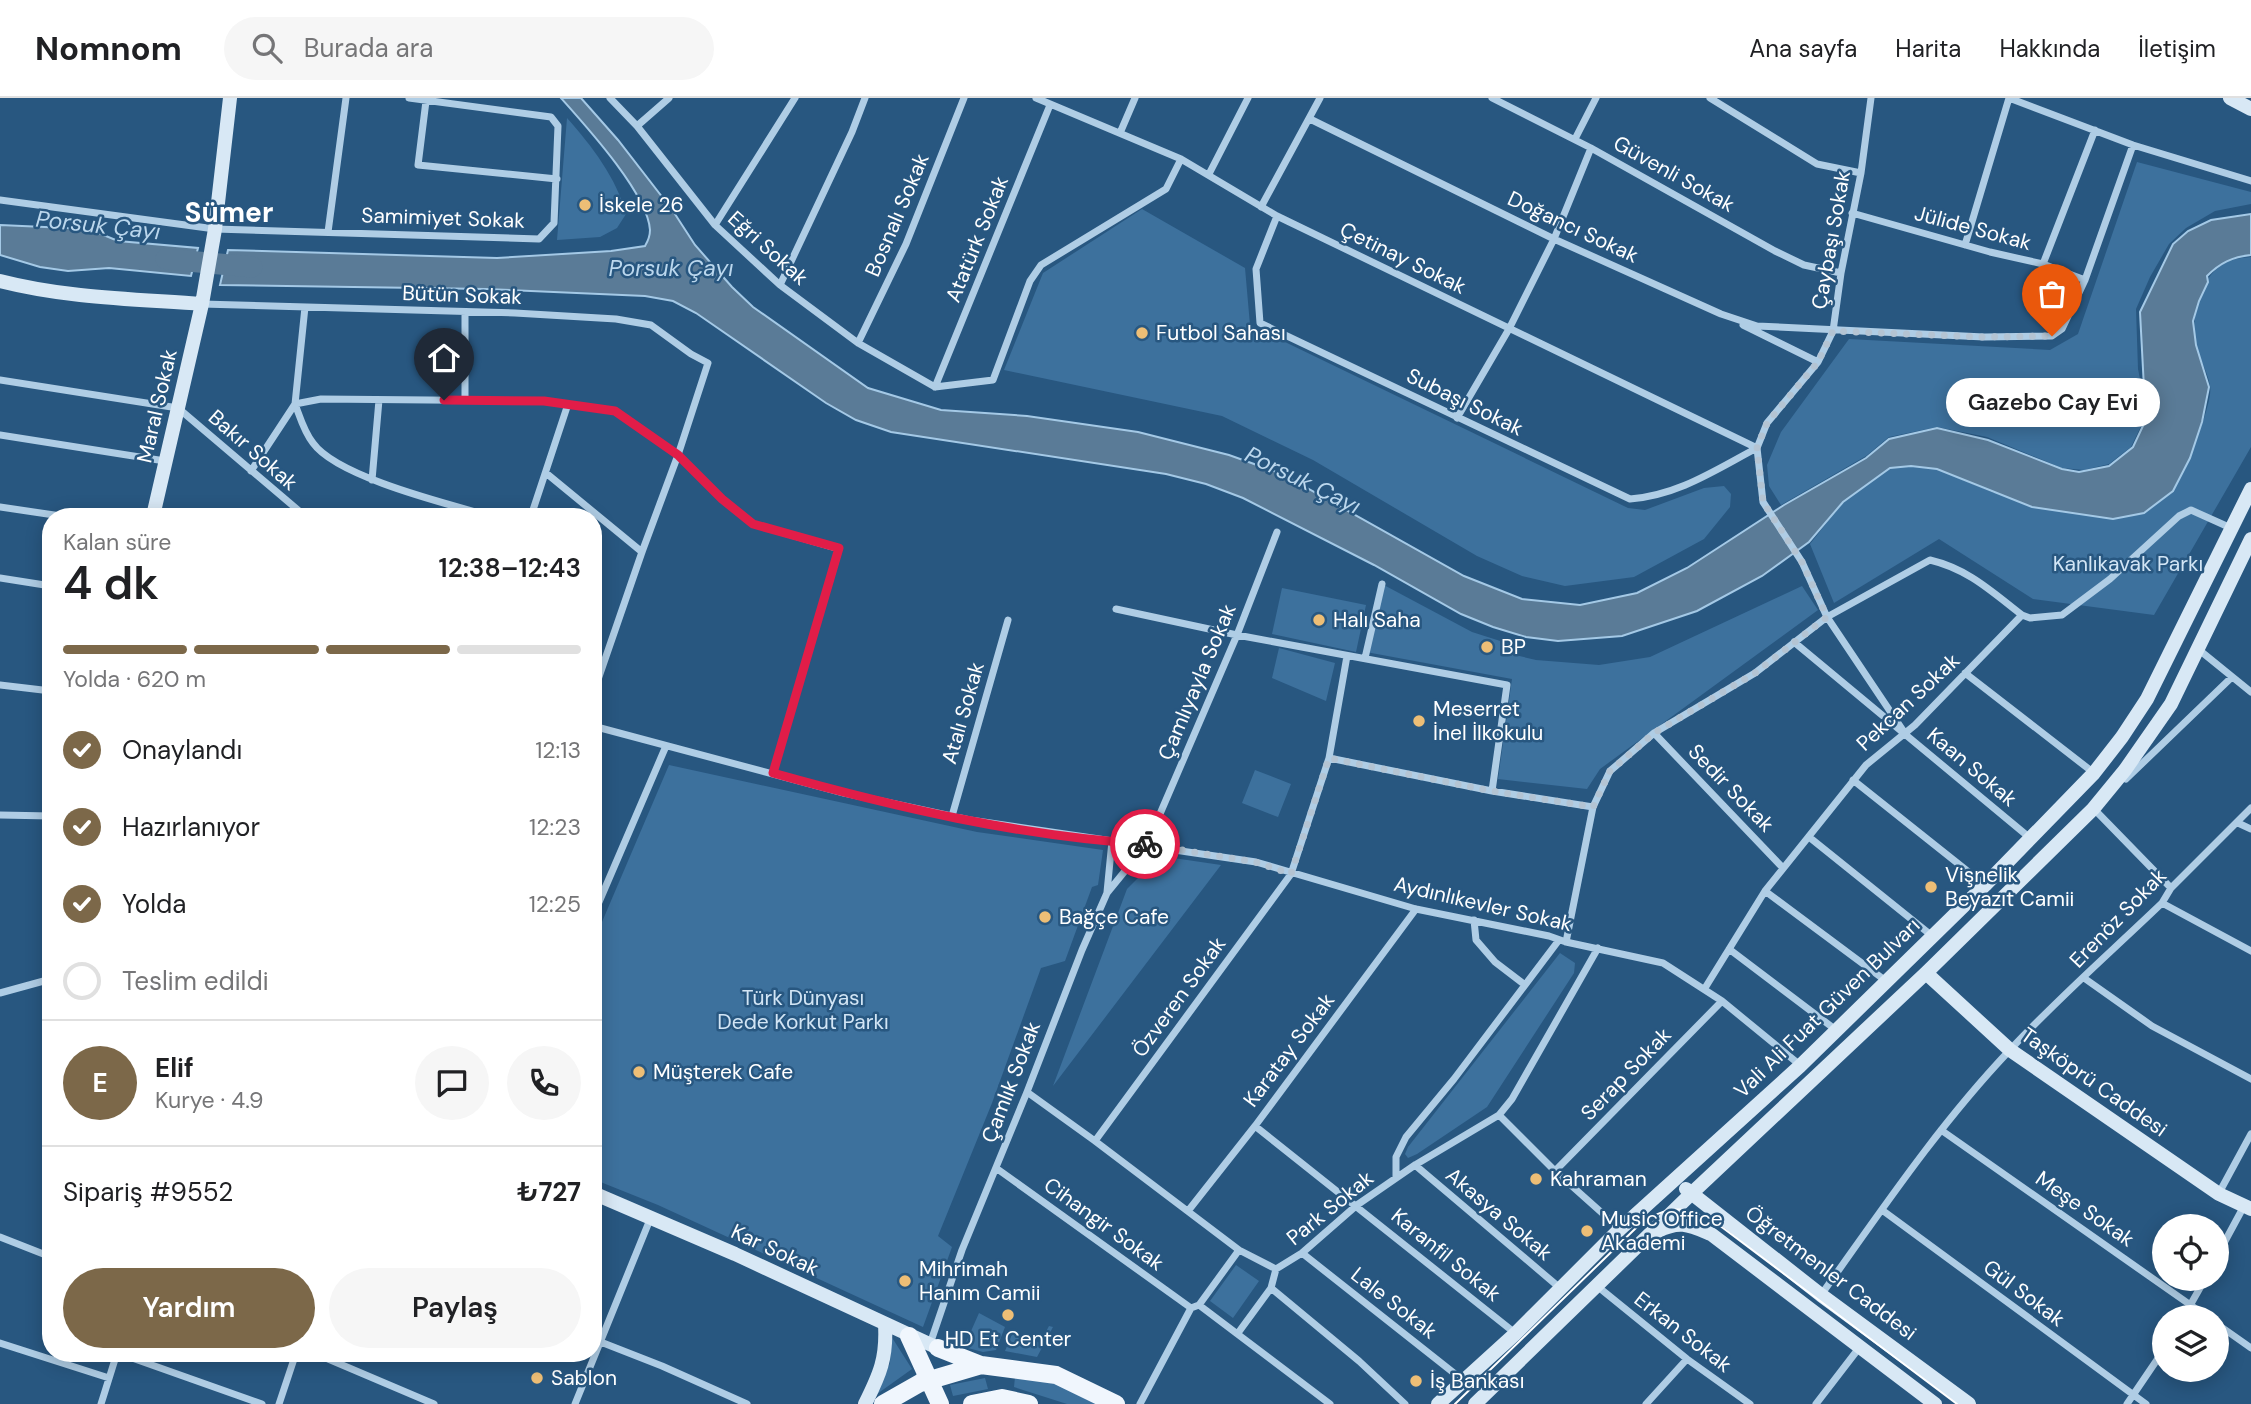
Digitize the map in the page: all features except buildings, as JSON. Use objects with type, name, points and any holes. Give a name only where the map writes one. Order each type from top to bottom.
[{"type":"main road","name":"Maral Sokak","points":[[155,508],[202,304],[215,229],[230,98]]},
{"type":"main road","points":[[2230,98],[2251,109]]},
{"type":"main road","points":[[0,281],[89,296],[202,304]]},
{"type":"main road","name":"Vali Ali Fuat Güven Bulvarı","points":[[1437,1404],[1516,1334],[1620,1229],[1800,1066],[1985,885],[2094,773],[2147,699],[2251,489]]},
{"type":"main road","name":"Vali Ali Fuat Güven Bulvarı","points":[[1475,1404],[1679,1206],[1686,1190],[1926,973],[2093,809],[2125,770],[2165,713],[2251,540]]},
{"type":"main road","name":"Taşköprü Caddesi","points":[[1926,973],[2010,1050],[2219,1194],[2248,1207]]},
{"type":"main road","points":[[1664,1190],[1686,1190],[1687,1170]]},
{"type":"main road","name":"Öğretmenler Caddesi","points":[[1686,1190],[1821,1295],[1969,1404]]},
{"type":"main road","name":"Kar Sokak","points":[[602,1197],[934,1346]]},
{"type":"main road","points":[[1679,1206],[1682,1213],[1698,1229]]},
{"type":"main road","name":"Öğretmenler Caddesi","points":[[1651,1234],[1671,1225],[1688,1224],[1711,1234],[1935,1404]]},
{"type":"main road","points":[[865,1404],[880,1374],[887,1347],[885,1324]]},
{"type":"main road","points":[[909,1336],[940,1404]]},
{"type":"main road","points":[[934,1346],[981,1365],[1056,1375],[1116,1404]]},
{"type":"main road","points":[[883,1404],[920,1383],[981,1365]]},
{"type":"main road","points":[[1001,1366],[1002,1398]]},
{"type":"main road","points":[[972,1404],[1002,1398],[1029,1404]]},
{"type":"street","points":[[328,232],[346,98]]},
{"type":"street","points":[[409,98],[426,101],[418,165],[557,178]]},
{"type":"street","name":"Eğri Sokak","points":[[610,98],[636,126],[715,225],[780,285],[858,343],[935,387]]},
{"type":"street","points":[[636,126],[669,98]]},
{"type":"street","points":[[715,225],[795,98]]},
{"type":"street","points":[[780,285],[852,132],[865,98]]},
{"type":"street","name":"Bosnalı Sokak","points":[[858,343],[906,244],[964,98]]},
{"type":"street","name":"Çetinay Sokak","points":[[1036,98],[1181,159],[1277,216],[1757,448]]},
{"type":"street","points":[[1120,133],[1135,98]]},
{"type":"street","points":[[1209,174],[1248,98]]},
{"type":"street","points":[[1261,207],[1320,98]]},
{"type":"street","name":"Güvenli Sokak","points":[[1492,98],[1575,139],[1775,251],[1804,265],[1841,273]]},
{"type":"street","points":[[1575,139],[1596,98]]},
{"type":"street","points":[[1710,98],[1817,164],[1861,173]]},
{"type":"street","name":"Çaybaşı Sokak","points":[[1757,448],[1767,423],[1818,362],[1833,331],[1841,273],[1861,173],[1871,98]]},
{"type":"street","points":[[1965,245],[2009,98],[2133,145],[2251,181]]},
{"type":"street","name":"Samimiyet Sokak","points":[[0,200],[215,229],[539,239],[554,223],[558,126],[551,117],[426,101]]},
{"type":"street","name":"Atatürk Sokak","points":[[935,387],[1050,104]]},
{"type":"street","name":"Doğancı Sokak","points":[[1310,119],[1554,239],[1721,314],[1757,326],[1984,337],[2052,336],[2062,329],[2085,280]]},
{"type":"street","points":[[2043,264],[2095,130]]},
{"type":"street","points":[[2085,280],[2133,145]]},
{"type":"street","points":[[1457,418],[1509,329],[1554,239],[1591,148]]},
{"type":"street","points":[[935,387],[993,380],[1030,281],[1041,265],[1166,188],[1181,159]]},
{"type":"street","name":"Jülide Sokak","points":[[1852,213],[2043,264],[2085,280]]},
{"type":"street","name":"Subaşı Sokak","points":[[1277,216],[1256,269],[1260,323],[1630,499],[1652,498],[1679,489],[1757,448]]},
{"type":"street","name":"Bütün Sokak","points":[[202,304],[616,319],[651,325],[708,363],[678,455]]},
{"type":"street","points":[[251,471],[295,404],[305,307]]},
{"type":"street","points":[[465,312],[465,400]]},
{"type":"street","points":[[1721,314],[1818,362]]},
{"type":"street","points":[[0,380],[178,408]]},
{"type":"street","points":[[295,404],[321,399],[544,401],[615,411],[678,455],[722,499],[753,524],[839,548],[773,773]]},
{"type":"street","points":[[372,480],[379,400]]},
{"type":"street","points":[[295,404],[314,445],[332,459],[372,480],[464,508]]},
{"type":"street","points":[[534,508],[568,404]]},
{"type":"street","name":"Bakır Sokak","points":[[178,408],[292,507]]},
{"type":"street","points":[[0,435],[166,461]]},
{"type":"street","points":[[1757,448],[1763,502],[1802,562],[1827,617],[1904,732]]},
{"type":"street","points":[[602,668],[678,455]]},
{"type":"street","points":[[546,473],[589,508]]},
{"type":"street","points":[[0,508],[42,514]]},
{"type":"street","points":[[1396,1177],[1396,1157],[1406,1137],[1562,941],[1593,807],[1610,771],[1654,733],[1755,673],[1827,617],[1930,560],[1952,565],[1983,584],[2022,615],[2030,618],[2062,615],[2110,579],[2179,516],[2191,510],[2231,528]]},
{"type":"street","points":[[602,519],[642,552]]},
{"type":"street","name":"Çamlıyayla Sokak","points":[[1147,844],[1237,635],[1277,532]]},
{"type":"street","points":[[0,578],[42,585]]},
{"type":"street","points":[[1365,658],[1382,584]]},
{"type":"street","points":[[1116,609],[1237,635],[1507,685],[1492,791]]},
{"type":"street","name":"Pekcan Sokak","points":[[1705,988],[1765,891],[1853,780],[1866,765],[1914,725],[2022,615]]},
{"type":"street","name":"Atalı Sokak","points":[[952,816],[1008,621]]},
{"type":"street","name":"Kaan Sokak","points":[[1794,642],[2030,839]]},
{"type":"street","points":[[2198,649],[2251,692]]},
{"type":"street","name":"Özveren Sokak","points":[[1095,1140],[1291,874],[1329,758],[1347,656]]},
{"type":"street","points":[[1965,673],[2094,773]]},
{"type":"street","points":[[2171,887],[2093,809],[2232,677]]},
{"type":"street","points":[[0,684],[42,690]]},
{"type":"street","name":"Aydınlıkevler Sokak","points":[[602,728],[844,793],[1048,833],[1147,844],[1255,862],[1416,909],[1663,963],[1705,988],[1800,1066]]},
{"type":"street","name":"Sedir Sokak","points":[[1654,733],[1783,868]]},
{"type":"street","points":[[602,895],[666,746]]},
{"type":"street","points":[[1329,758],[1492,791],[1593,807]]},
{"type":"street","points":[[1853,780],[1985,885]]},
{"type":"street","name":"Erenöz Sokak","points":[[1821,1295],[1941,1130],[2010,1050],[2162,903],[2171,887],[2251,808]]},
{"type":"street","points":[[0,815],[42,816]]},
{"type":"street","points":[[2238,823],[2251,829]]},
{"type":"street","points":[[1809,837],[1931,935]]},
{"type":"street","points":[[1107,893],[1112,841]]},
{"type":"street","name":"Çamlık Sokak","points":[[934,1346],[962,1250],[1027,1092],[1075,965],[1107,893],[1147,844]]},
{"type":"street","points":[[1765,891],[1886,981]]},
{"type":"street","points":[[2162,903],[2251,951]]},
{"type":"street","name":"Karatay Sokak","points":[[1188,1211],[1416,909]]},
{"type":"street","points":[[1474,920],[1476,940],[1495,962],[1525,985]]},
{"type":"street","name":"Park Sokak","points":[[1027,1092],[1095,1140],[1240,1251],[1276,1269],[1302,1254],[1357,1205],[1396,1177],[1499,1115],[1512,1099],[1598,948]]},
{"type":"street","points":[[1729,949],[1836,1030]]},
{"type":"street","points":[[2084,978],[2152,1026],[2251,1079]]},
{"type":"street","points":[[0,993],[42,980]]},
{"type":"street","name":"Serap Sokak","points":[[1555,1171],[1722,1001]]},
{"type":"street","points":[[1499,1115],[1555,1171],[1620,1229]]},
{"type":"street","name":"Karanfil Sokak","points":[[1255,1125],[1516,1334]]},
{"type":"street","name":"Meşe Sokak","points":[[1941,1130],[2191,1305]]},
{"type":"street","points":[[2219,1194],[2251,1134]]},
{"type":"street","name":"Akasya Sokak","points":[[1415,1165],[1561,1289]]},
{"type":"street","name":"Cihangir Sokak","points":[[996,1168],[1195,1307],[1238,1333],[1330,1404]]},
{"type":"street","points":[[2229,1237],[2248,1207]]},
{"type":"street","name":"Gül Sokak","points":[[1882,1210],[2146,1404]]},
{"type":"street","points":[[602,1329],[652,1217]]},
{"type":"street","points":[[0,1238],[42,1254]]},
{"type":"street","points":[[1139,1404],[1195,1307],[1240,1251]]},
{"type":"street","name":"Lale Sokak","points":[[1302,1254],[1464,1381]]},
{"type":"street","points":[[1238,1333],[1271,1288],[1276,1269]]},
{"type":"street","name":"Erkan Sokak","points":[[1597,1286],[1686,1359],[1750,1404]]},
{"type":"street","points":[[1271,1288],[1359,1361],[1405,1404]]},
{"type":"street","points":[[2191,1305],[2198,1291]]},
{"type":"street","points":[[2229,1332],[2251,1348]]},
{"type":"street","points":[[602,1342],[747,1404]]},
{"type":"street","points":[[0,1343],[42,1356]]},
{"type":"street","points":[[1816,1404],[1859,1348]]},
{"type":"street","points":[[1646,1404],[1686,1359]]},
{"type":"street","points":[[59,1362],[109,1378]]},
{"type":"street","points":[[101,1404],[115,1362]]},
{"type":"street","points":[[143,1362],[262,1404]]},
{"type":"street","points":[[279,1404],[293,1362]]},
{"type":"street","points":[[335,1362],[434,1404]]},
{"type":"street","points":[[575,1404],[589,1362]]},
{"type":"street","points":[[2127,1404],[2152,1368]]},
{"type":"green space","points":[[567,118],[602,163],[626,214],[617,228],[600,237],[557,240]]},
{"type":"green space","points":[[2137,162],[2251,192],[2251,204],[2215,211],[2186,228],[2169,244],[2150,277],[2136,309],[2138,369],[2147,414],[2131,447],[2109,464],[2084,470],[2062,468],[1987,437],[1937,427],[1889,437],[1866,456],[1781,505],[1769,486],[1767,465],[1781,432],[1849,339],[2050,350],[2078,334]]},
{"type":"green space","points":[[1142,209],[1245,268],[1250,325],[1628,508],[1645,510],[1704,488],[1724,486],[1731,494],[1730,507],[1704,539],[1634,577],[1565,586],[1522,576],[1477,556],[1313,460],[1222,416],[1004,370],[1043,273]]},
{"type":"green space","name":"Kanlıkavak Parkı","points":[[2251,257],[2251,447],[2154,615],[2033,599],[1939,539],[1834,603],[1810,544],[1843,502],[1890,468],[1911,466],[1937,469],[1994,493],[2190,458],[2210,392],[2195,335],[2201,292],[2212,273],[2220,266],[2231,260]]},
{"type":"green space","points":[[1382,584],[1472,632],[1516,646],[1515,655],[1536,660],[1599,665],[1650,657],[1802,586],[1818,610],[1600,769],[1587,789],[1498,779],[1512,679],[1366,652]]},
{"type":"green space","name":"Halı Saha","points":[[1282,588],[1366,605],[1356,652],[1272,634]]},
{"type":"green space","points":[[1279,648],[1335,663],[1326,701],[1272,678]]},
{"type":"green space","name":"Türk Dünyası Dede Korkut Parkı","points":[[669,765],[977,832],[1103,850],[1098,885],[1092,887],[1065,961],[1041,968],[992,1103],[938,1236],[952,1247],[923,1327],[658,1205],[602,1183],[602,922]]},
{"type":"green space","points":[[1255,770],[1291,784],[1278,817],[1242,803]]},
{"type":"green space","points":[[1160,856],[1221,865],[1053,1086],[1127,889]]},
{"type":"green space","points":[[1560,953],[1575,963],[1574,973],[1487,1107],[1408,1158],[1405,1154],[1408,1147]]},
{"type":"green space","points":[[1236,1265],[1259,1281],[1233,1318],[1210,1301]]},
{"type":"green space","points":[[979,1313],[1005,1327],[996,1350],[983,1352],[964,1347]]},
{"type":"green space","points":[[1049,1326],[1053,1327],[1037,1357],[1005,1351],[1013,1332],[1040,1343]]},
{"type":"green space","points":[[891,1336],[912,1369],[877,1394],[890,1363]]},
{"type":"green space","points":[[1015,1377],[1056,1384],[1098,1404],[1067,1404],[1014,1387]]},
{"type":"green space","points":[[985,1378],[988,1389],[953,1396],[950,1385]]},
{"type":"water","name":"Porsuk Çayı","points":[[561,98],[581,98],[618,140],[673,211],[695,245],[753,307],[868,388],[941,410],[1027,416],[1138,432],[1229,455],[1282,474],[1464,576],[1522,599],[1580,605],[1637,593],[1687,568],[1784,505],[1866,458],[1889,439],[1937,428],[1988,440],[2062,469],[2079,472],[2109,466],[2133,447],[2149,413],[2144,388],[2140,312],[2173,244],[2188,231],[2211,220],[2251,214],[2251,255],[2227,261],[2207,276],[2208,282],[2193,321],[2196,345],[2209,387],[2202,422],[2190,458],[2173,491],[2144,513],[2113,519],[2032,507],[1937,469],[1911,466],[1890,468],[1843,502],[1809,542],[1762,576],[1697,611],[1622,636],[1558,641],[1526,637],[1461,614],[1374,565],[1243,498],[1206,484],[1166,474],[891,432],[856,420],[826,403],[696,313],[673,301],[645,296],[486,289],[220,285],[228,250],[497,258],[611,251],[645,246],[650,230],[639,198],[614,161]]},
{"type":"water","name":"Porsuk Çayı","points":[[0,225],[89,229],[118,241],[198,248],[191,276],[109,268],[68,271],[40,267],[0,255]]},
{"type":"waterway","name":"Porsuk Çayı","points":[[166,259],[252,267]]},
{"type":"tram line","points":[[1455,1404],[1637,1227],[1659,1213],[1670,1210],[1690,1211],[1723,1228],[1957,1404]]},
{"type":"way so far","points":[[1145,844],[1255,862],[1291,874],[1329,758],[1492,791],[1593,807],[1610,771],[1654,733],[1755,673],[1827,617],[1802,562],[1763,502],[1757,448],[1767,423],[1818,362],[1833,331],[1984,337],[2052,336]]},
{"type":"place","name":"İskele 26","points":[[585,205]]},
{"type":"place","name":"Futbol Sahası","points":[[1142,333]]},
{"type":"place","name":"Gazebo Cay Evi","points":[[2052,336]]},
{"type":"place","name":"Halı Saha","points":[[1319,620]]},
{"type":"place","name":"BP","points":[[1487,647]]},
{"type":"place","name":"Meserret İnel İlkokulu","points":[[1419,721]]},
{"type":"place","name":"Vişnelik Beyazıt Camii","points":[[1931,887]]},
{"type":"place","name":"Bağçe Cafe","points":[[1045,917]]},
{"type":"place","name":"Müşterek Cafe","points":[[639,1072]]},
{"type":"place","name":"Kahraman","points":[[1536,1179]]},
{"type":"place","name":"Music Office Akademi","points":[[1587,1231]]},
{"type":"place","name":"Mihrimah Hanım Camii","points":[[905,1281]]},
{"type":"place","name":"HD Et Center","points":[[1008,1315]]},
{"type":"place","name":"Sablon","points":[[537,1378]]},
{"type":"place","name":"İş Bankası","points":[[1416,1381]]},
{"type":"district","name":"Sümer","points":[[229,212]]},
{"type":"route","points":[[444,400],[544,401],[615,411],[678,455],[722,499],[753,524],[839,548],[773,773],[844,793],[970,820],[1048,833],[1145,844]]}]
